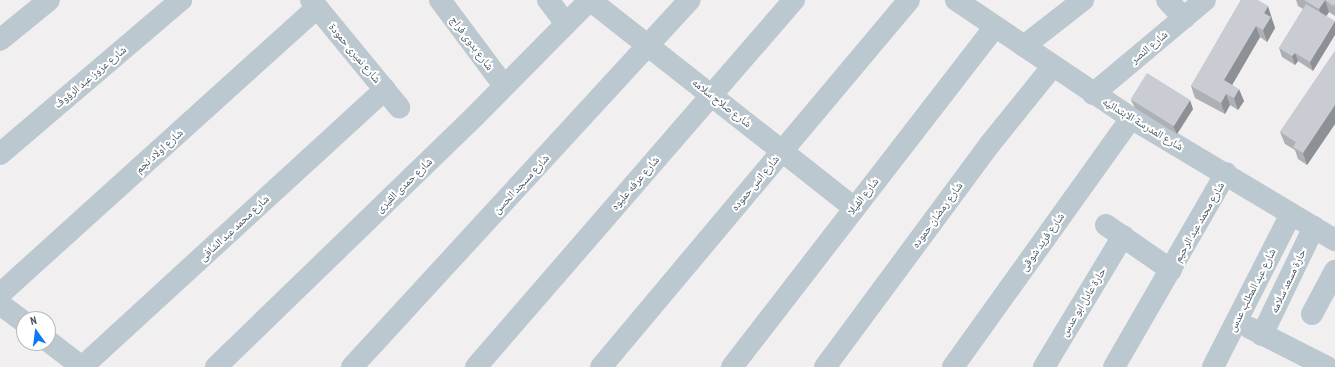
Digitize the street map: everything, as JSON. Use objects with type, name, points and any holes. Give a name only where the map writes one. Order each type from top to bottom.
[{"type":"street","points":[[0,40],[49,0]]},
{"type":"street","name":"شارع عزوز عبد الرؤوف","points":[[0,154],[181,0]]},
{"type":"street","points":[[548,0],[566,24]]},
{"type":"street","name":"شارع حمدى القيرى","points":[[216,367],[590,0]]},
{"type":"street","name":"شارع صلاح سلامه","points":[[590,0],[647,47],[712,94],[854,208]]},
{"type":"street","name":"شارع مسجد الحسن","points":[[352,367],[690,0]]},
{"type":"street","name":"شارع عرفه عليوه","points":[[476,367],[794,0]]},
{"type":"street","name":"شارع انس حموده","points":[[601,367],[909,0]]},
{"type":"street","points":[[1024,46],[1083,0]]},
{"type":"street","points":[[1166,0],[1184,18]]},
{"type":"street","name":"شارع النصر","points":[[1093,94],[1205,0]]},
{"type":"street","name":"شارع المدرسة الابتدائيه","points":[[961,1],[1093,94],[1335,240]]},
{"type":"street","name":"شارع بدوى فراج","points":[[449,3],[504,86]]},
{"type":"street","name":"شارع نميرى حمودة","points":[[314,4],[399,107]]},
{"type":"street","name":"شارع اولاد نجم","points":[[0,294],[314,4]]},
{"type":"street","name":"شارع الفيلا","points":[[732,367],[995,26]]},
{"type":"street","name":"شارع رمضان حموده","points":[[825,367],[990,144],[1053,66]]},
{"type":"street","name":"شارع محمد عبد الشافى","points":[[82,367],[385,89]]},
{"type":"street","name":"شارع فريد شوقى","points":[[953,367],[1131,118]]},
{"type":"street","name":"شارع محمد عبد الرحيم","points":[[1114,367],[1226,173]]},
{"type":"street","name":"شارع عبد المطلب عدس","points":[[1213,367],[1291,214]]},
{"type":"street","name":"حارة مسعد سلامه","points":[[1262,335],[1314,227]]},
{"type":"street","name":"شارع محمد عبد الرحيم","points":[[1114,231],[1171,270]]},
{"type":"street","name":"حارة عادل ابو عدس","points":[[1044,367],[1114,231]]},
{"type":"street","points":[[1312,314],[1335,271]]},
{"type":"street","points":[[0,304],[16,316]]},
{"type":"street","points":[[1236,322],[1322,366]]},
{"type":"street","points":[[56,347],[82,367]]},
{"type":"building","points":[[1241,0],[1258,0],[1268,6],[1264,13],[1271,17],[1263,30],[1256,26],[1224,80],[1239,89],[1234,98],[1226,94],[1221,103],[1191,86]]},
{"type":"building","points":[[1304,0],[1325,0],[1319,9]]},
{"type":"building","points":[[1325,0],[1335,0],[1335,3],[1333,6]]},
{"type":"building","points":[[1306,4],[1335,21],[1310,62],[1295,53],[1292,56],[1279,48]]},
{"type":"building","points":[[1335,51],[1335,105],[1303,153],[1293,147],[1296,142],[1280,132]]},
{"type":"building","points":[[1147,73],[1190,100],[1174,126],[1131,99]]}]
